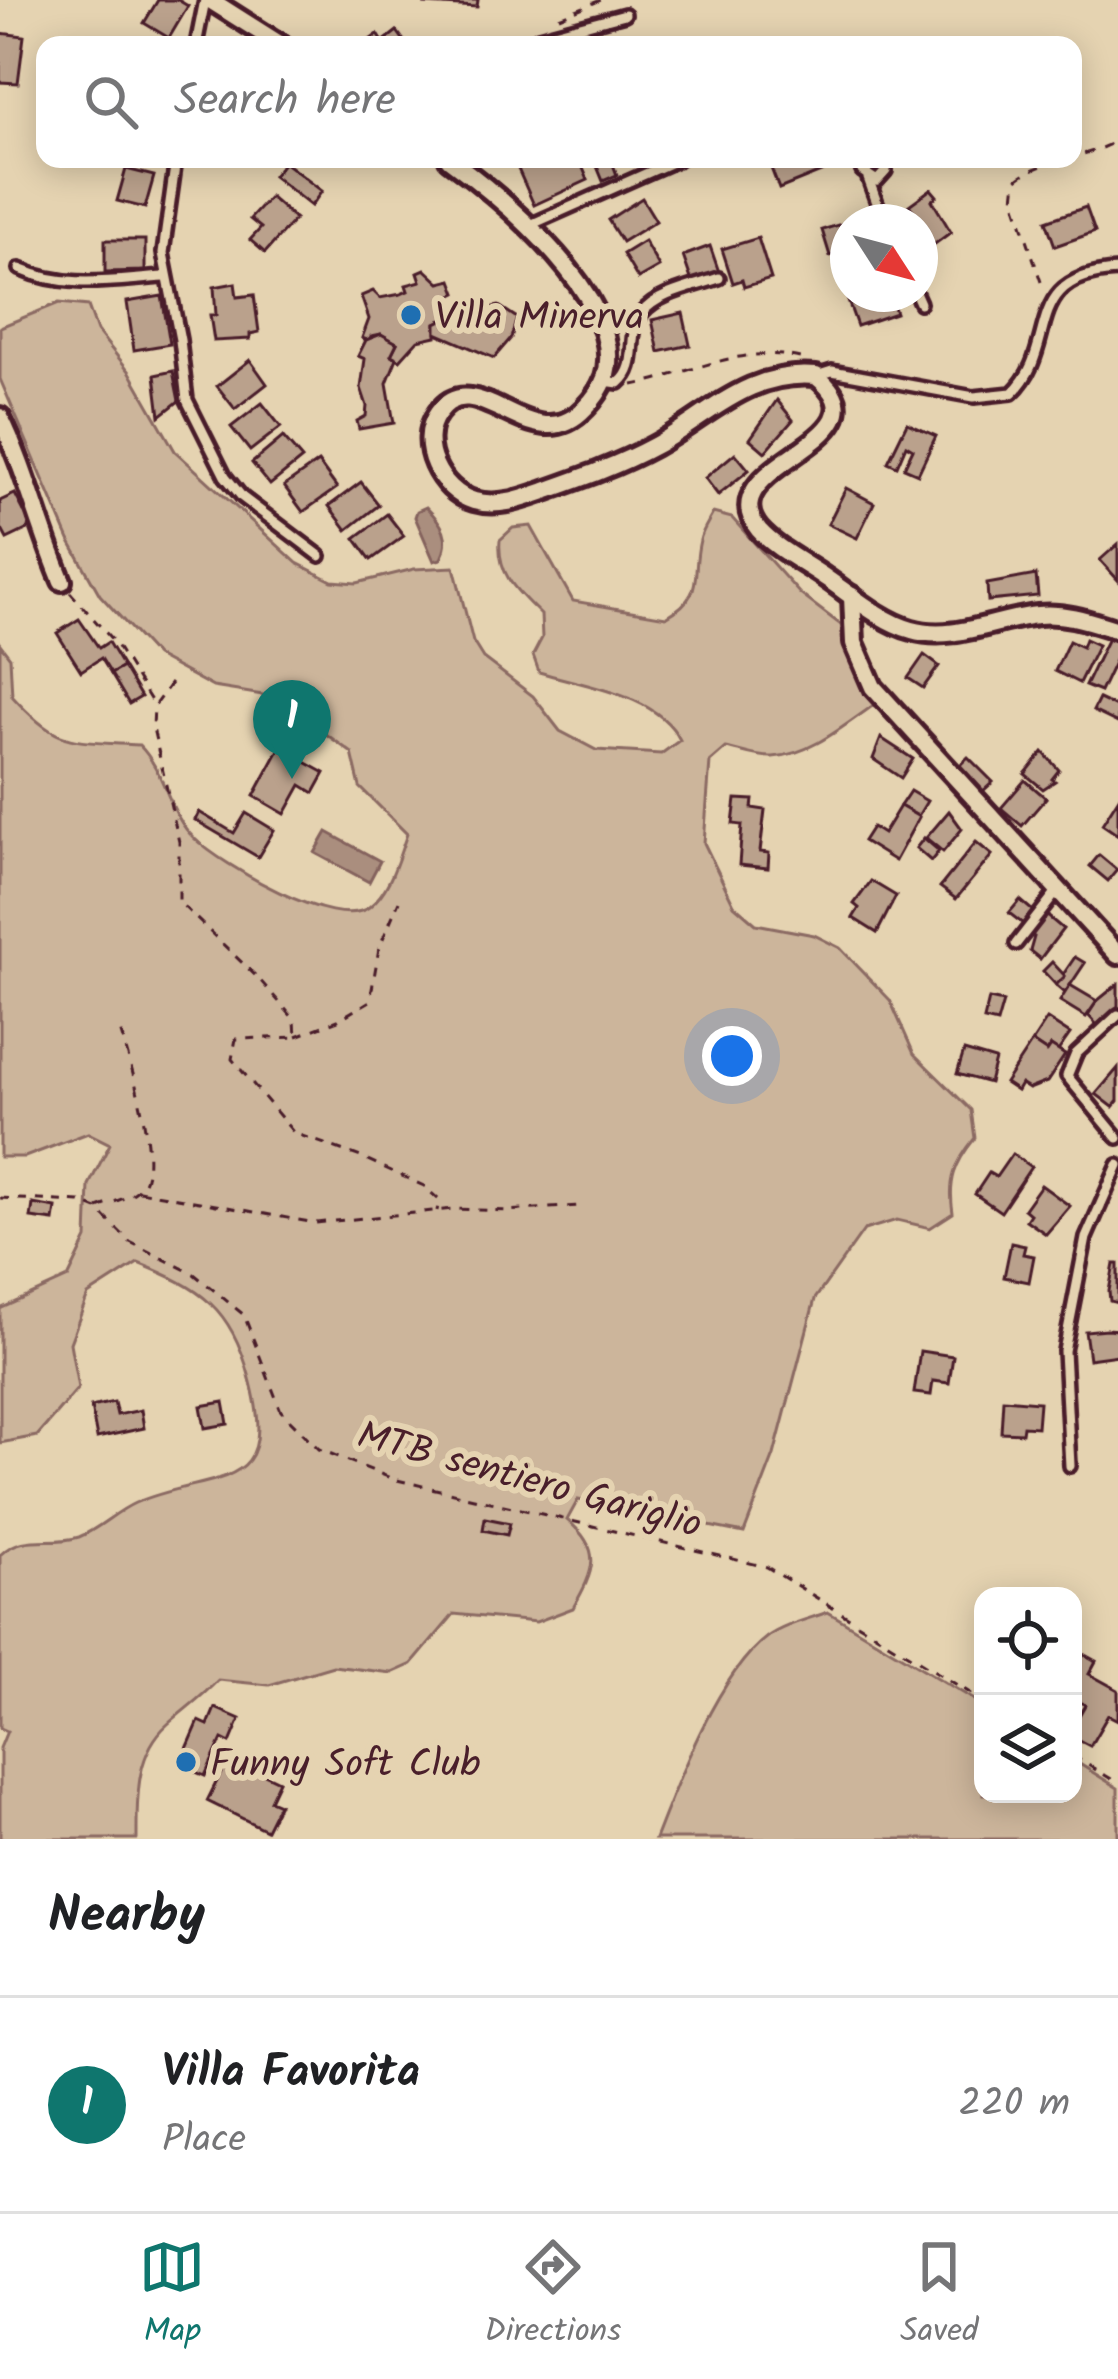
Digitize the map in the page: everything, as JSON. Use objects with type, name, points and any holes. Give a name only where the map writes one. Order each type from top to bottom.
[{"type":"street","points":[[208,0],[266,36]]},
{"type":"street","points":[[460,168],[530,225],[565,264],[596,314],[612,382],[578,415],[545,427],[478,398],[451,402],[440,410],[430,428],[434,461],[462,496],[490,504],[509,502],[616,465],[760,381],[794,374],[816,376],[833,394],[837,405],[833,419],[818,438],[755,490],[752,514],[764,535],[898,624],[924,632],[978,628],[1039,614],[1083,619],[1118,630]]},
{"type":"street","points":[[0,417],[27,481],[36,522],[62,580]]},
{"type":"street","points":[[852,596],[854,643],[873,687],[1118,955]]},
{"type":"lane","points":[[198,36],[208,0]]},
{"type":"lane","points":[[546,36],[625,14]]},
{"type":"lane","points":[[175,168],[163,253],[187,400],[225,476],[242,497],[320,556]]},
{"type":"lane","points":[[530,225],[659,168]]},
{"type":"lane","points":[[863,168],[877,204]]},
{"type":"lane","points":[[868,178],[877,181],[884,168]]},
{"type":"lane","points":[[20,269],[47,281],[72,283],[166,278]]},
{"type":"lane","points":[[816,376],[832,371],[974,397],[1012,393],[1028,371],[1043,322],[1064,285],[1099,272],[1118,271]]},
{"type":"lane","points":[[612,382],[632,367],[633,333],[646,308],[719,278]]},
{"type":"lane","points":[[1016,944],[1058,890]]},
{"type":"lane","points":[[1118,1015],[1076,1054],[1066,1076],[1118,1138]]},
{"type":"lane","points":[[1070,1466],[1064,1351],[1086,1238],[1118,1165]]},
{"type":"path","points":[[1082,156],[1118,140]]},
{"type":"path","points":[[1035,168],[1016,180],[1014,199],[1041,282]]},
{"type":"path","points":[[612,382],[635,385],[745,353],[802,358],[813,362],[816,376]]},
{"type":"path","points":[[62,580],[114,642],[154,706]]},
{"type":"path","points":[[171,683],[154,706],[153,728],[179,842],[178,902],[295,1020],[296,1037]]},
{"type":"path","points":[[398,901],[379,948],[370,1001],[296,1037],[236,1039],[232,1059],[294,1133],[424,1186],[439,1200],[436,1211]]},
{"type":"path","points":[[120,1030],[147,1146],[146,1180],[139,1191]]},
{"type":"path","points":[[0,1198],[80,1202],[97,1209],[139,1191],[315,1223],[436,1211],[578,1206]]},
{"type":"path","name":"MTB sentiero Gariglio","points":[[97,1209],[130,1242],[194,1274],[244,1315],[281,1412],[319,1449],[393,1478],[767,1567],[974,1695]]},
{"type":"path","points":[[1082,1761],[1118,1783]]},
{"type":"shaded area","points":[[59,303],[88,306],[97,331],[130,372],[175,451],[297,563],[332,581],[357,583],[414,569],[454,567],[473,642],[483,658],[533,696],[560,731],[596,750],[661,754],[680,740],[669,724],[637,702],[539,672],[533,655],[542,638],[541,615],[506,573],[500,540],[513,528],[531,526],[573,601],[666,617],[692,592],[700,540],[713,513],[732,518],[800,594],[841,625],[874,705],[826,738],[787,755],[761,756],[726,748],[710,762],[704,843],[734,905],[756,924],[814,935],[840,948],[890,1000],[914,1054],[971,1110],[975,1138],[954,1173],[953,1213],[930,1228],[897,1220],[864,1230],[815,1299],[774,1455],[744,1533],[578,1500],[567,1520],[586,1541],[592,1561],[573,1608],[536,1622],[454,1614],[412,1664],[392,1673],[333,1666],[269,1685],[218,1680],[168,1724],[149,1749],[140,1777],[137,1839],[0,1839],[0,1748],[7,1731],[0,1728],[0,1555],[18,1544],[79,1537],[135,1503],[234,1472],[249,1461],[257,1442],[257,1414],[242,1352],[223,1317],[196,1292],[138,1263],[88,1295],[70,1343],[78,1388],[37,1436],[0,1443],[0,1309],[68,1278],[87,1239],[89,1185],[110,1144],[88,1133],[25,1157],[0,1157],[0,644],[10,657],[12,696],[28,713],[68,738],[139,745],[195,839],[279,892],[332,911],[353,913],[369,907],[388,883],[407,834],[360,787],[352,753],[275,697],[213,687],[156,656],[100,595],[69,540],[0,379],[0,327]]},
{"type":"shaded area","points":[[426,507],[445,537],[441,559],[434,561],[415,517]]},
{"type":"shaded area","points":[[327,832],[380,861],[369,882],[315,853]]},
{"type":"shaded area","points":[[828,1612],[974,1700],[974,1803],[1082,1803],[1082,1766],[1118,1788],[1118,1839],[655,1839],[701,1730],[732,1676],[767,1637]]},
{"type":"building","points":[[158,0],[178,0],[188,6],[170,36],[144,23]]},
{"type":"building","points":[[426,0],[478,0],[477,7],[425,4]]},
{"type":"building","points":[[0,33],[24,36],[18,83],[0,82]]},
{"type":"building","points":[[279,168],[292,168],[322,191],[311,206],[273,176]]},
{"type":"building","points":[[583,168],[588,180],[534,205],[518,169]]},
{"type":"building","points":[[598,168],[614,168],[617,175],[603,181]]},
{"type":"building","points":[[771,168],[831,168],[779,189]]},
{"type":"building","points":[[126,169],[154,176],[145,208],[117,201]]},
{"type":"building","points":[[931,189],[937,196],[934,204],[910,204]]},
{"type":"building","points":[[270,197],[295,219],[265,253],[250,240],[261,228],[250,219]]},
{"type":"building","points":[[642,198],[656,221],[622,242],[608,220]]},
{"type":"building","points":[[1086,207],[1095,232],[1055,246],[1046,221]]},
{"type":"building","points":[[938,210],[951,232],[938,242]]},
{"type":"building","points":[[830,228],[830,256],[822,230]]},
{"type":"building","points":[[758,238],[771,279],[744,287],[742,280],[733,283],[722,249]]},
{"type":"building","points":[[105,240],[145,240],[145,271],[105,272]]},
{"type":"building","points":[[644,241],[659,267],[638,279],[623,254]]},
{"type":"building","points":[[710,246],[719,272],[692,282],[683,256]]},
{"type":"building","name":"Villa Minerva","points":[[425,269],[440,283],[452,280],[457,313],[436,323],[436,336],[418,340],[400,360],[391,355],[397,343],[381,334],[369,341],[362,338],[369,319],[361,296],[373,291],[380,298],[401,294],[408,291],[406,285],[421,281],[418,272]]},
{"type":"building","points":[[235,283],[237,297],[254,295],[259,332],[250,334],[250,339],[214,341],[210,315],[216,315],[214,287]]},
{"type":"building","points":[[162,296],[170,344],[134,350],[127,302]]},
{"type":"building","points":[[499,306],[517,318],[511,338],[494,358],[436,333],[436,323],[457,313]]},
{"type":"building","points":[[852,312],[896,312],[896,313],[857,326]]},
{"type":"building","points":[[683,313],[690,345],[659,352],[652,320]]},
{"type":"building","points":[[381,334],[397,343],[391,355],[397,358],[387,383],[394,423],[359,429],[357,421],[366,416],[367,406],[361,388],[365,359],[358,356],[366,340]]},
{"type":"building","points":[[250,360],[267,384],[235,409],[217,386]]},
{"type":"building","points":[[173,371],[179,401],[160,416],[155,375]]},
{"type":"building","points":[[777,400],[793,420],[765,452],[750,439]]},
{"type":"building","points":[[262,403],[281,427],[250,451],[231,427]]},
{"type":"building","points":[[907,423],[936,436],[918,474],[904,468],[913,449],[906,445],[897,466],[888,462]]},
{"type":"building","points":[[283,437],[302,459],[270,485],[252,463]]},
{"type":"building","points":[[735,453],[749,470],[718,495],[705,478]]},
{"type":"building","points":[[318,462],[337,488],[303,512],[284,486]]},
{"type":"building","points":[[361,482],[379,505],[347,530],[329,506]]},
{"type":"building","points":[[846,488],[874,503],[857,538],[828,524]]},
{"type":"building","points":[[15,494],[32,527],[7,539],[0,526],[0,501]]},
{"type":"building","points":[[387,514],[404,536],[371,560],[355,538]]},
{"type":"building","points":[[1118,544],[1118,580],[1100,560]]},
{"type":"building","points":[[1036,575],[1038,596],[988,601],[987,584]]},
{"type":"building","points":[[79,619],[99,648],[108,642],[123,667],[111,674],[101,658],[81,671],[57,633]]},
{"type":"building","points":[[1110,634],[1118,638],[1118,654],[1100,692],[1085,686]]},
{"type":"building","points":[[1085,639],[1098,645],[1079,683],[1055,671],[1069,641],[1082,647]]},
{"type":"building","points":[[924,655],[939,666],[923,688],[908,678]]},
{"type":"building","points":[[123,667],[141,697],[129,704],[111,674]]},
{"type":"building","points":[[1099,699],[1118,708],[1118,723],[1093,711]]},
{"type":"building","points":[[881,738],[913,759],[901,778],[873,759]]},
{"type":"building","points":[[280,748],[325,773],[314,793],[301,785],[285,814],[254,796]]},
{"type":"building","points":[[1043,752],[1059,770],[1055,781],[1043,789],[1025,774]]},
{"type":"building","points":[[968,757],[993,782],[982,792],[958,767]]},
{"type":"building","points":[[1025,780],[1046,798],[1022,826],[1001,808]]},
{"type":"building","points":[[910,791],[927,801],[918,816],[900,806]]},
{"type":"building","points":[[736,799],[753,800],[752,808],[765,810],[760,852],[769,853],[768,868],[739,865],[742,825],[733,824]]},
{"type":"building","points":[[1118,799],[1118,835],[1102,824]]},
{"type":"building","points":[[900,806],[919,817],[895,861],[863,841],[872,827],[883,834]]},
{"type":"building","points":[[949,811],[962,829],[943,852],[926,838]]},
{"type":"building","points":[[199,812],[234,833],[246,813],[274,830],[258,857],[195,820]]},
{"type":"building","points":[[924,838],[939,851],[931,861],[916,848]]},
{"type":"building","points":[[976,842],[992,855],[956,899],[940,887]]},
{"type":"building","points":[[1099,855],[1117,870],[1108,881],[1090,866]]},
{"type":"building","points":[[871,881],[896,896],[877,933],[853,918],[859,908],[854,904]]},
{"type":"building","points":[[1020,900],[1033,911],[1023,924],[1009,913]]},
{"type":"building","points":[[1045,914],[1063,929],[1040,959],[1030,951],[1031,935]]},
{"type":"building","points":[[1075,957],[1085,963],[1065,993],[1056,985]]},
{"type":"building","points":[[1052,962],[1065,976],[1056,985],[1043,971]]},
{"type":"building","points":[[1118,984],[1118,1006],[1097,1025],[1088,1015]]},
{"type":"building","points":[[1070,985],[1097,1001],[1086,1017],[1060,1001]]},
{"type":"building","points":[[989,999],[1003,1002],[997,1023],[984,1020]]},
{"type":"building","points":[[1047,1019],[1070,1034],[1058,1051],[1051,1046],[1047,1052],[1032,1042]]},
{"type":"building","points":[[1032,1042],[1047,1052],[1051,1046],[1065,1055],[1047,1082],[1029,1089],[1021,1084],[1017,1091],[1005,1083]]},
{"type":"building","points":[[964,1051],[995,1060],[989,1083],[957,1074]]},
{"type":"building","points":[[1118,1068],[1118,1101],[1113,1107],[1096,1094]]},
{"type":"building","points":[[1012,1154],[1031,1167],[1001,1212],[975,1194],[989,1173],[996,1177]]},
{"type":"building","points":[[1041,1185],[1070,1206],[1046,1234],[1026,1220],[1030,1214],[1024,1209]]},
{"type":"building","points":[[33,1204],[56,1208],[54,1221],[31,1218]]},
{"type":"building","points":[[1011,1243],[1025,1246],[1023,1254],[1034,1256],[1029,1282],[1004,1277]]},
{"type":"building","points":[[1114,1264],[1118,1264],[1118,1303],[1110,1301]]},
{"type":"building","points":[[1118,1330],[1118,1355],[1089,1359],[1085,1331]]},
{"type":"building","points":[[920,1351],[953,1356],[949,1383],[933,1381],[931,1395],[914,1393]]},
{"type":"building","points":[[1003,1399],[1039,1402],[1037,1427],[1023,1426],[1022,1433],[1001,1432]]},
{"type":"building","points":[[114,1402],[117,1415],[141,1410],[144,1428],[97,1438],[91,1407]]},
{"type":"building","points":[[224,1402],[228,1424],[205,1428],[201,1406]]},
{"type":"building","points":[[485,1518],[510,1523],[507,1535],[483,1530]]},
{"type":"building","points":[[1082,1653],[1096,1661],[1089,1674],[1118,1690],[1118,1720],[1108,1715],[1090,1746],[1082,1742]]},
{"type":"building","points":[[215,1708],[240,1719],[230,1743],[222,1739],[205,1776],[180,1765],[199,1721],[208,1725]]},
{"type":"building","points":[[229,1757],[279,1781],[270,1800],[279,1804],[266,1830],[207,1801]]},
{"type":"place","name":"Villa Minerva","points":[[411,315]]},
{"type":"place","name":"Villa Favorita","points":[[292,779]]},
{"type":"place","name":"Funny Soft Club","points":[[186,1762]]}]
